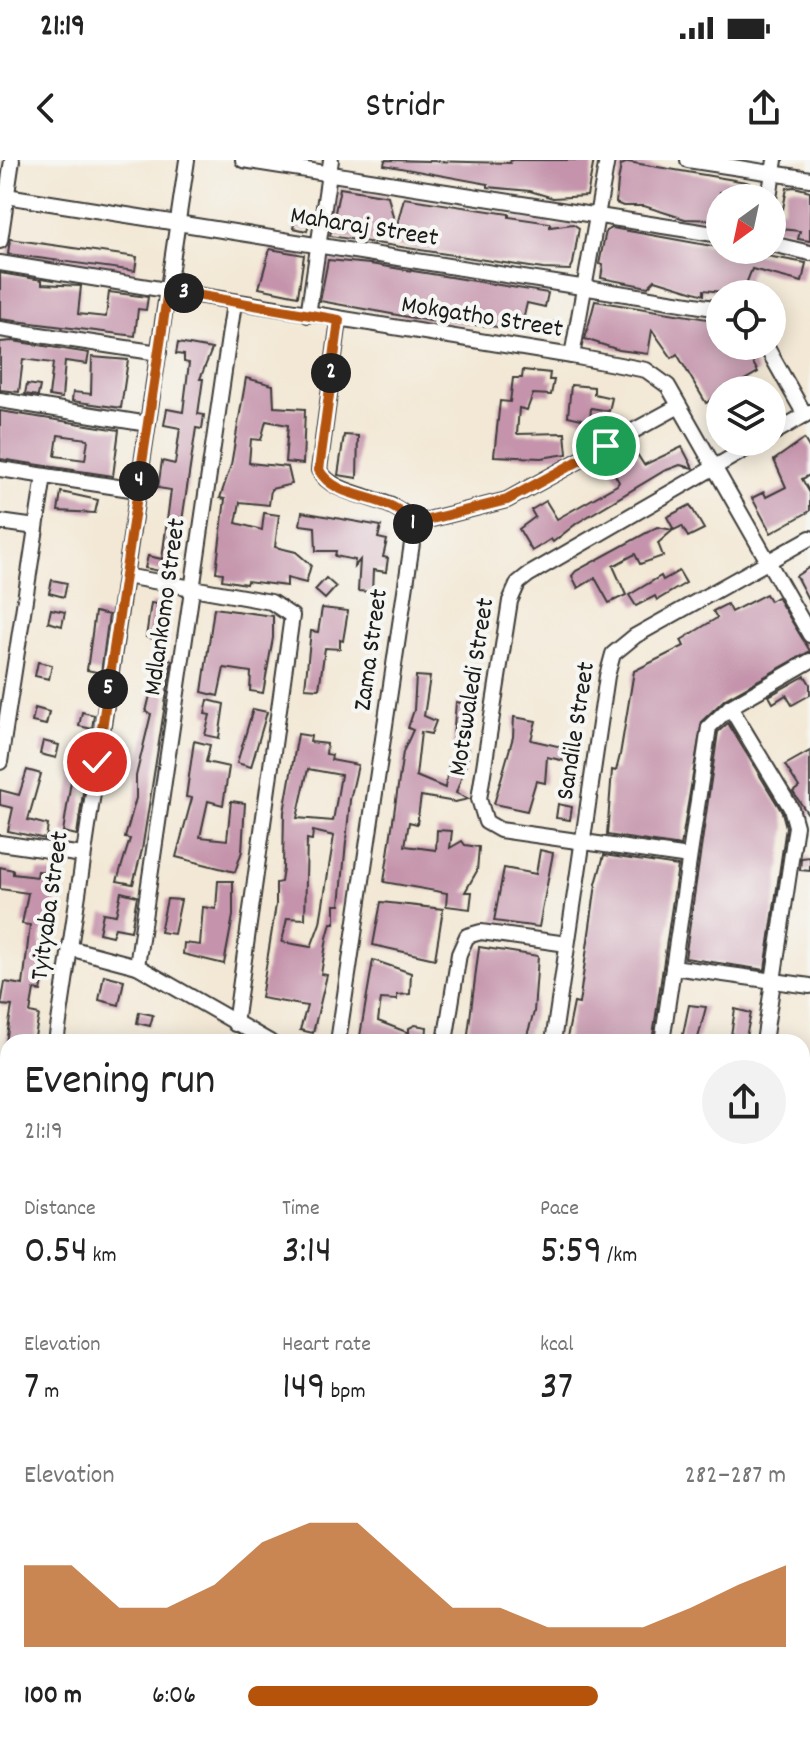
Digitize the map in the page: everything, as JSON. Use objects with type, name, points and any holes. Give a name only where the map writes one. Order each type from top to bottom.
[{"type":"street","points":[[0,241],[3,195],[12,160]]},
{"type":"street","name":"Tyityaba Street","points":[[57,1034],[187,160]]},
{"type":"street","points":[[243,160],[330,167],[706,233]]},
{"type":"street","points":[[572,356],[607,160]]},
{"type":"street","points":[[688,160],[774,167],[810,179]]},
{"type":"street","points":[[308,315],[330,167]]},
{"type":"street","name":"Maharaj Street","points":[[3,195],[706,307]]},
{"type":"street","points":[[786,247],[810,253]]},
{"type":"street","name":"Mokgatho Street","points":[[0,263],[572,356],[655,373],[679,406],[810,635]]},
{"type":"street","name":"Mdlankomo Street","points":[[137,966],[234,303]]},
{"type":"street","points":[[339,320],[319,470],[327,481],[398,510],[412,524],[507,500],[679,406]]},
{"type":"street","points":[[0,329],[159,353]]},
{"type":"street","points":[[775,360],[807,413],[786,426]]},
{"type":"street","points":[[0,400],[148,424]]},
{"type":"street","name":"Motswaledi Street","points":[[689,857],[500,830],[486,822],[479,809],[512,595],[528,575],[733,456]]},
{"type":"street","points":[[0,469],[137,490]]},
{"type":"street","points":[[0,762],[6,681],[44,476]]},
{"type":"street","points":[[0,522],[36,527]]},
{"type":"street","name":"Zama Street","points":[[339,1034],[413,543],[412,524]]},
{"type":"street","name":"Sandile Street","points":[[554,1034],[607,676],[613,654],[635,636],[810,538]]},
{"type":"street","points":[[125,576],[271,602],[288,610],[292,616],[235,1024]]},
{"type":"street","points":[[663,1034],[707,733],[713,721],[730,707],[810,661]]},
{"type":"street","points":[[730,707],[791,808],[796,826],[765,1034]]},
{"type":"street","points":[[0,843],[83,855]]},
{"type":"street","points":[[446,1034],[459,954],[467,936],[481,932],[567,944]]},
{"type":"street","points":[[69,948],[137,966],[254,1034]]},
{"type":"street","points":[[673,967],[810,986]]},
{"type":"building","points":[[385,160],[510,163],[511,160],[594,160],[587,196],[553,198],[530,191],[488,187],[488,184],[384,165]]},
{"type":"building","points":[[628,162],[751,184],[706,184],[706,220],[685,219],[644,206],[616,203],[621,165]]},
{"type":"building","points":[[340,188],[388,196],[396,229],[404,198],[509,214],[509,217],[550,223],[550,227],[573,224],[579,228],[573,264],[570,270],[543,269],[330,236]]},
{"type":"building","points":[[787,188],[810,191],[810,241],[798,239],[800,231],[786,230]]},
{"type":"building","points":[[296,215],[310,218],[307,231],[293,228]]},
{"type":"building","points":[[612,228],[706,245],[706,264],[786,264],[786,259],[806,263],[802,282],[752,269],[748,280],[706,280],[704,295],[655,280],[648,287],[601,278],[603,265],[599,264],[606,231]]},
{"type":"building","points":[[10,239],[137,257],[135,271],[8,254]]},
{"type":"building","points":[[270,249],[304,255],[298,296],[259,288]]},
{"type":"building","points":[[328,260],[548,293],[545,307],[527,303],[521,329],[430,321],[320,301]]},
{"type":"building","points":[[0,273],[42,280],[42,284],[81,286],[78,314],[106,317],[109,292],[148,297],[146,310],[138,309],[135,336],[0,319]]},
{"type":"building","points":[[595,301],[706,319],[706,360],[752,360],[758,372],[751,376],[706,376],[706,403],[677,354],[672,358],[652,330],[648,354],[619,350],[585,339]]},
{"type":"building","points":[[551,322],[564,324],[561,338],[548,335]]},
{"type":"building","points":[[13,341],[89,353],[87,364],[65,361],[62,398],[49,396],[53,363],[23,359],[19,392],[0,390],[0,342]]},
{"type":"building","points":[[178,343],[212,349],[200,379],[203,379],[198,414],[204,415],[202,429],[196,428],[174,574],[145,568],[148,556],[162,559],[171,490],[158,488],[162,461],[175,464],[180,428],[164,425],[167,409],[183,412],[189,363],[184,362],[184,355],[176,354]]},
{"type":"building","points":[[92,357],[128,360],[121,408],[72,401],[73,392],[91,394]]},
{"type":"building","points":[[523,370],[550,373],[549,380],[554,380],[551,395],[533,394],[527,410],[519,408],[517,434],[565,433],[567,454],[541,458],[494,456],[500,401],[510,402],[513,378],[522,378]]},
{"type":"building","points":[[246,378],[273,385],[274,407],[305,409],[303,464],[285,462],[288,425],[266,421],[261,440],[251,439],[249,463],[288,467],[292,484],[271,489],[269,505],[240,502],[236,523],[262,530],[264,513],[279,515],[275,547],[296,552],[311,565],[306,583],[287,578],[287,586],[247,581],[246,584],[222,580],[223,573],[216,572],[225,499],[220,498],[231,465]]},
{"type":"building","points":[[27,384],[40,386],[38,396],[25,394]]},
{"type":"building","points":[[571,385],[594,387],[594,394],[612,398],[609,411],[591,408],[590,421],[568,416]]},
{"type":"building","points":[[0,411],[119,430],[113,476],[0,459]],"holes":[[[58,435],[88,439],[85,460],[55,456]]]},
{"type":"building","points":[[344,435],[358,436],[357,478],[338,475]]},
{"type":"building","points":[[804,439],[810,449],[810,475],[802,479],[810,493],[810,511],[771,533],[752,498],[764,492],[766,497],[786,487],[774,460],[786,456],[786,452]]},
{"type":"building","points":[[682,447],[693,468],[680,465],[664,471],[577,523],[553,542],[551,539],[532,551],[519,529],[535,517],[531,510],[546,501],[557,519],[617,485],[619,482],[611,468],[624,460],[637,454],[644,465]]},
{"type":"building","points":[[61,492],[98,500],[95,513],[58,511]]},
{"type":"building","points":[[690,505],[704,529],[688,537],[682,526],[674,530],[667,517]]},
{"type":"building","points":[[302,512],[381,526],[378,538],[387,540],[383,557],[388,558],[386,572],[373,570],[372,592],[358,591],[360,560],[354,567],[355,560],[335,556],[336,551],[316,551],[315,527],[300,525]]},
{"type":"building","points":[[657,527],[673,530],[658,543],[663,556],[640,564],[635,554],[613,566],[626,595],[609,603],[595,578],[578,588],[572,576],[576,571]]},
{"type":"building","points":[[810,567],[810,603],[796,576]]},
{"type":"building","points":[[679,571],[686,583],[657,600],[655,596],[636,606],[629,595],[661,576],[663,580]]},
{"type":"building","points":[[326,578],[336,587],[325,599],[315,590]]},
{"type":"building","points":[[52,580],[67,583],[64,597],[49,593]]},
{"type":"building","points":[[766,594],[770,601],[777,597],[810,651],[725,699],[702,721],[681,846],[607,835],[612,770],[616,771],[620,755],[634,671],[684,646],[681,640],[717,618],[713,611],[727,604],[731,612]]},
{"type":"building","points":[[151,603],[164,605],[160,641],[146,637]]},
{"type":"building","points":[[214,608],[273,616],[273,638],[263,693],[250,691],[251,672],[224,668],[218,696],[202,692]]},
{"type":"building","points":[[322,608],[348,611],[343,641],[340,640],[340,649],[325,648],[319,689],[305,688],[311,631],[318,632]]},
{"type":"building","points":[[51,609],[65,612],[62,626],[48,622]]},
{"type":"building","points":[[95,612],[109,615],[101,673],[87,670]]},
{"type":"building","points":[[159,657],[172,660],[142,850],[133,884],[117,881],[130,839],[125,838],[136,798],[136,776],[151,714],[146,712]]},
{"type":"building","points":[[38,662],[52,665],[49,679],[35,676]]},
{"type":"building","points":[[416,676],[430,677],[424,716],[436,721],[431,734],[421,732],[416,776],[445,788],[449,764],[455,766],[453,739],[456,702],[471,705],[466,738],[468,758],[456,793],[469,799],[455,802],[421,796],[417,824],[409,822],[405,846],[436,850],[437,830],[452,831],[450,848],[462,841],[465,845],[479,847],[477,871],[465,892],[472,892],[470,909],[446,906],[447,893],[384,882],[403,752],[413,730],[408,728],[414,710]]},
{"type":"building","points":[[805,676],[810,684],[810,695],[792,705],[786,695],[773,703],[769,696]]},
{"type":"building","points":[[208,700],[224,704],[219,738],[205,735],[210,715],[205,714]]},
{"type":"building","points":[[35,708],[49,712],[46,725],[32,722]]},
{"type":"building","points":[[253,709],[267,712],[251,767],[237,763]]},
{"type":"building","points":[[82,712],[94,715],[92,729],[79,726]]},
{"type":"building","points":[[514,717],[536,721],[531,740],[575,750],[570,762],[547,757],[545,783],[536,781],[527,811],[494,804],[513,737]]},
{"type":"building","points":[[728,723],[782,812],[786,827],[765,970],[685,958],[718,732]]},
{"type":"building","points":[[298,734],[311,736],[310,742],[327,744],[326,754],[332,755],[331,760],[358,765],[350,800],[340,905],[335,905],[335,923],[331,923],[327,938],[321,974],[327,975],[313,1033],[300,1030],[307,1006],[261,998],[276,905],[276,883],[281,882],[283,869],[284,812]],"holes":[[[308,769],[341,775],[333,821],[297,818]],[[313,831],[334,836],[320,923],[311,947],[282,942],[287,918],[305,919],[307,839],[312,840]]]},
{"type":"building","points":[[43,741],[59,745],[56,758],[40,754]]},
{"type":"building","points":[[194,741],[210,745],[206,762],[229,767],[223,805],[208,801],[200,837],[227,840],[231,801],[245,803],[242,851],[235,872],[176,857],[192,798],[186,797]]},
{"type":"building","points":[[810,751],[810,817],[793,792],[799,787],[785,765]]},
{"type":"building","points":[[74,762],[87,765],[77,835],[63,832]]},
{"type":"building","points":[[27,770],[41,774],[28,820],[48,825],[46,839],[8,831],[13,808],[0,805],[0,790],[19,795]]},
{"type":"building","points":[[558,804],[572,807],[570,820],[556,818]]},
{"type":"building","points":[[540,850],[553,853],[539,927],[494,921],[504,868],[536,874]]},
{"type":"building","points":[[604,855],[678,866],[653,1034],[568,1034],[574,1003],[579,1004],[596,884]]},
{"type":"building","points":[[810,857],[810,871],[800,870],[801,858]]},
{"type":"building","points":[[0,867],[13,870],[13,874],[37,877],[38,871],[57,874],[54,920],[45,919],[40,945],[50,947],[41,991],[34,990],[30,1013],[39,1015],[35,1034],[7,1034],[12,1006],[1,1005],[5,982],[23,985],[30,925],[22,924],[28,893],[0,889]]},
{"type":"building","points":[[218,881],[233,881],[233,916],[224,964],[183,954],[184,943],[200,945],[203,907],[216,909]]},
{"type":"building","points":[[121,892],[137,896],[131,931],[115,928],[112,936],[99,933],[103,913],[116,915]]},
{"type":"building","points":[[167,899],[181,900],[174,934],[160,932]]},
{"type":"building","points":[[381,902],[443,909],[435,959],[373,945]]},
{"type":"building","points":[[479,947],[538,956],[534,1012],[527,1034],[468,1034]]},
{"type":"building","points":[[373,960],[411,973],[410,994],[397,995],[397,1000],[381,999],[378,1021],[409,1033],[409,1028],[415,1025],[427,1027],[426,1034],[360,1034]]},
{"type":"building","points":[[104,975],[124,980],[119,1005],[99,1000]]},
{"type":"building","points":[[689,1005],[706,1007],[699,1034],[683,1034]]},
{"type":"building","points":[[735,1009],[751,1013],[747,1034],[731,1034]]},
{"type":"building","points":[[139,1012],[153,1015],[150,1026],[137,1023]]},
{"type":"route","points":[[97,762],[168,290],[339,320],[317,462],[319,470],[327,481],[398,510],[412,524],[507,500],[606,446]]}]
